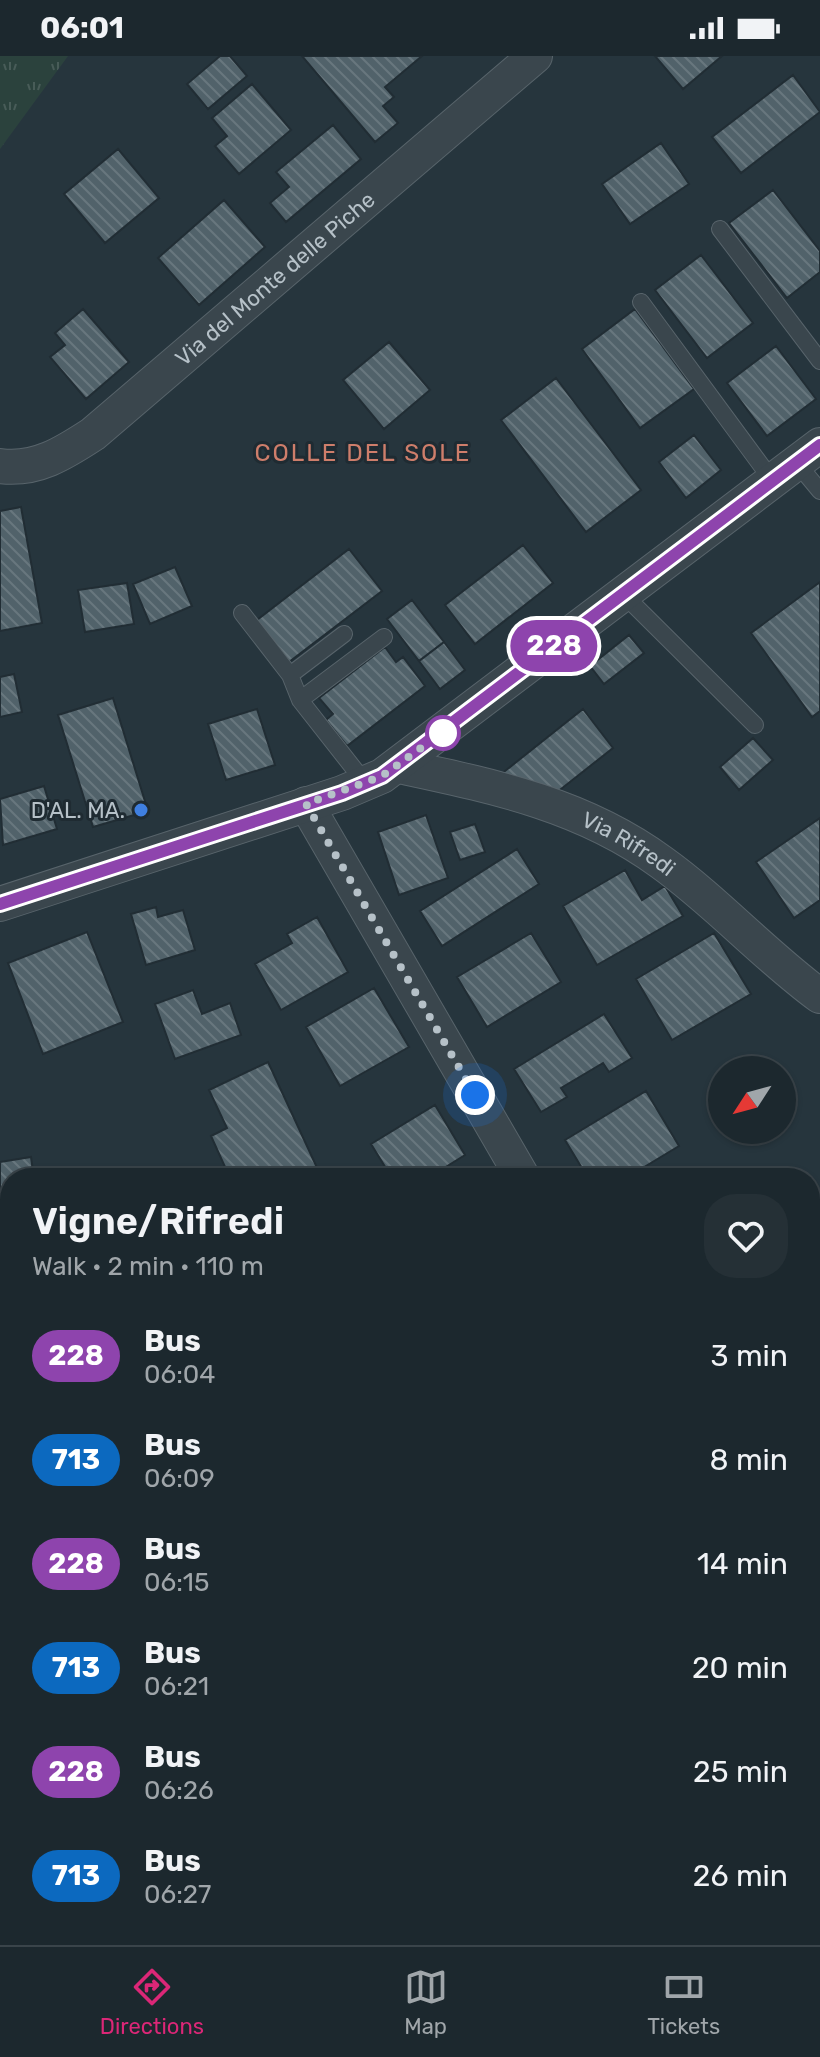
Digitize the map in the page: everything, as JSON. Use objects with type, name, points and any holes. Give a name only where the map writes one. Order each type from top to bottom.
[{"type":"street","name":"Via del Monte delle Piche","points":[[0,466],[22,468],[42,463],[93,434],[535,56]]},
{"type":"street","points":[[0,904],[366,784],[399,766],[796,462]]},
{"type":"street","name":"Via Rifredi","points":[[399,766],[534,797],[583,816],[634,843],[684,880],[820,996]]},
{"type":"street","points":[[306,804],[517,1168]]},
{"type":"lane","points":[[720,229],[820,361]]},
{"type":"lane","points":[[641,302],[796,462],[820,491]]},
{"type":"lane","points":[[622,593],[755,725]]},
{"type":"lane","points":[[242,613],[290,675],[300,700],[366,784]]},
{"type":"lane","points":[[290,675],[344,634]]},
{"type":"lane","points":[[300,700],[384,637]]},
{"type":"green space","points":[[0,56],[68,56],[0,149]]},
{"type":"building","points":[[220,56],[230,56],[247,76],[208,109],[187,84]]},
{"type":"building","points":[[302,56],[422,56],[385,87],[394,97],[383,106],[398,123],[375,142]]},
{"type":"building","points":[[655,56],[722,56],[683,89]]},
{"type":"building","points":[[793,75],[820,112],[741,173],[712,137]]},
{"type":"building","points":[[252,84],[291,130],[239,174],[215,146],[227,136],[212,118]]},
{"type":"building","points":[[333,125],[361,159],[286,222],[270,203],[289,187],[276,172]]},
{"type":"building","points":[[661,143],[689,184],[630,224],[602,184]]},
{"type":"building","points":[[118,149],[159,198],[105,243],[64,194]]},
{"type":"building","points":[[773,190],[820,251],[820,272],[787,298],[729,223]]},
{"type":"building","points":[[224,200],[265,247],[199,305],[158,258]]},
{"type":"building","points":[[701,255],[753,323],[707,358],[655,290]]},
{"type":"building","points":[[83,309],[129,362],[86,399],[50,357],[65,345],[55,333]]},
{"type":"building","points":[[635,309],[694,389],[640,428],[582,349]]},
{"type":"building","points":[[389,342],[430,390],[384,429],[343,380]]},
{"type":"building","points":[[776,346],[816,399],[767,436],[727,383]]},
{"type":"building","points":[[556,378],[641,490],[586,532],[501,420]]},
{"type":"building","points":[[694,435],[721,470],[686,498],[659,462]]},
{"type":"building","points":[[21,507],[42,623],[0,631],[0,511]]},
{"type":"building","points":[[523,545],[553,583],[475,644],[445,605]]},
{"type":"building","points":[[349,549],[382,591],[289,662],[257,620]]},
{"type":"building","points":[[175,567],[192,606],[150,624],[133,584]]},
{"type":"building","points":[[820,582],[820,711],[812,717],[751,633]]},
{"type":"building","points":[[127,583],[134,624],[85,632],[78,590]]},
{"type":"building","points":[[412,600],[444,642],[419,661],[387,619]]},
{"type":"building","points":[[629,635],[644,653],[604,684],[590,666]]},
{"type":"building","points":[[444,642],[465,670],[440,689],[419,661]]},
{"type":"building","points":[[385,647],[396,662],[403,657],[425,686],[347,746],[326,720],[333,714],[319,698]]},
{"type":"building","points":[[14,674],[22,712],[0,717],[0,677]]},
{"type":"building","points":[[113,698],[148,811],[93,827],[58,715]]},
{"type":"building","points":[[257,709],[275,765],[226,780],[208,724]]},
{"type":"building","points":[[583,709],[613,748],[556,793],[500,775]]},
{"type":"building","points":[[753,738],[773,760],[739,790],[720,767]]},
{"type":"building","points":[[44,786],[57,829],[3,845],[0,799]]},
{"type":"building","points":[[426,815],[448,878],[399,895],[378,832]]},
{"type":"building","points":[[820,818],[820,900],[794,918],[756,862]]},
{"type":"building","points":[[475,824],[485,852],[460,860],[450,832]]},
{"type":"building","points":[[517,849],[539,884],[442,946],[420,911]]},
{"type":"building","points":[[625,870],[642,900],[665,886],[683,916],[597,965],[563,906]]},
{"type":"building","points":[[156,907],[158,917],[183,910],[195,950],[146,965],[131,914]]},
{"type":"building","points":[[317,917],[348,972],[281,1010],[255,964],[292,943],[287,934]]},
{"type":"building","points":[[87,932],[123,1022],[43,1054],[8,963]]},
{"type":"building","points":[[531,933],[561,982],[487,1027],[457,977]]},
{"type":"building","points":[[714,933],[751,994],[672,1040],[636,979]]},
{"type":"building","points":[[374,988],[409,1047],[340,1086],[306,1027]]},
{"type":"building","points":[[193,990],[202,1014],[230,1003],[241,1035],[175,1059],[155,1004]]},
{"type":"building","points":[[604,1014],[632,1058],[609,1072],[603,1063],[561,1088],[567,1097],[541,1112],[514,1069]]},
{"type":"building","points":[[268,1062],[317,1168],[225,1168],[211,1136],[227,1128],[209,1090]]},
{"type":"building","points":[[646,1091],[679,1146],[643,1168],[582,1168],[565,1140]]},
{"type":"building","points":[[435,1105],[465,1155],[444,1168],[386,1168],[371,1144]]},
{"type":"building","points":[[31,1157],[33,1168],[0,1168],[0,1162]]},
{"type":"bus line","name":"228","points":[[0,904],[342,793],[382,776],[820,445]]},
{"type":"place","name":"D'AL. MA.","points":[[141,810]]},
{"type":"district","name":"COLLE DEL SOLE","points":[[363,453]]},
{"type":"route","points":[[443,733],[449,728],[382,776],[306,804],[475,1095]]}]
